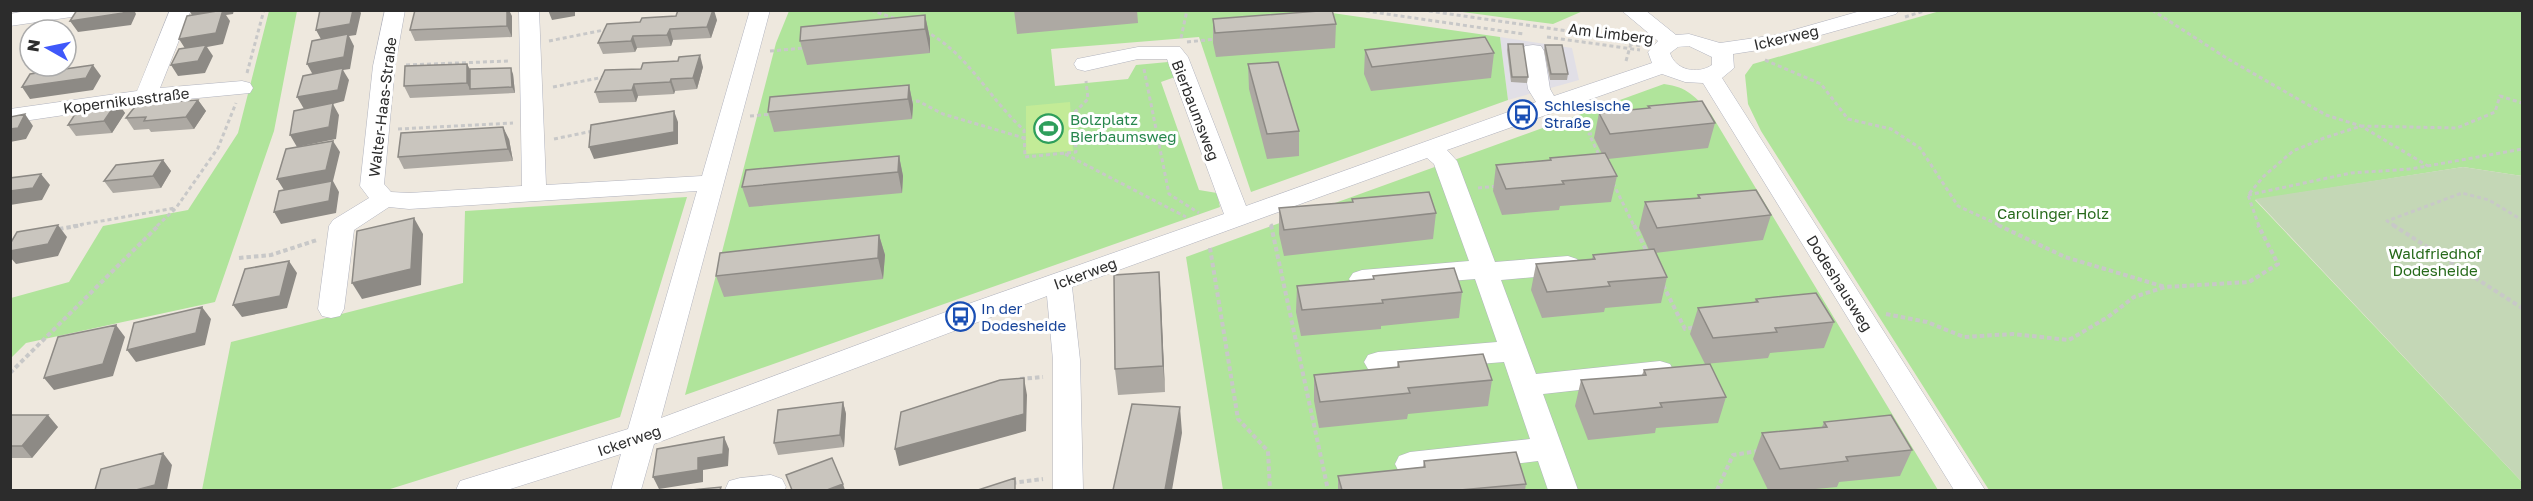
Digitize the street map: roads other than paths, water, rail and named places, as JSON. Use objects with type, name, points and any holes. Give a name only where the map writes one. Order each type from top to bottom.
[{"type":"street","points":[[10,20],[35,13],[78,10]]},
{"type":"street","points":[[146,96],[181,10]]},
{"type":"street","name":"Walter-Haas-Straße","points":[[384,199],[372,186],[384,66],[395,10]]},
{"type":"street","points":[[529,10],[534,194]]},
{"type":"street","points":[[626,490],[760,10]]},
{"type":"street","points":[[1631,10],[1666,53],[1689,76],[1710,76],[1723,68],[1723,56],[1717,50],[1700,42],[1666,53]]},
{"type":"street","name":"Ickerweg","points":[[1717,50],[1778,41],[1851,15],[1889,10]]},
{"type":"street","points":[[1538,41],[1539,89],[1549,105]]},
{"type":"street","name":"Bierbaumsweg","points":[[1085,64],[1138,53],[1172,52],[1177,57],[1249,214]]},
{"type":"street","name":"Ickerweg","points":[[471,490],[640,437],[960,317],[1549,105],[1666,53]]},
{"type":"street","name":"Dodeshausweg","points":[[1710,76],[1970,490]]},
{"type":"street","name":"Kopernikusstraße","points":[[10,116],[146,96],[243,88]]},
{"type":"street","points":[[1431,148],[1444,161],[1457,191],[1563,490]]},
{"type":"street","name":"Walter-Haas-Straße","points":[[331,309],[342,226],[384,199],[409,201],[711,183]]},
{"type":"street","points":[[1362,279],[1485,270],[1506,271],[1594,262]]},
{"type":"street","points":[[1059,282],[1067,376],[1068,484]]},
{"type":"street","points":[[1378,362],[1514,351]]},
{"type":"street","points":[[1526,386],[1660,371]]},
{"type":"street","points":[[1410,464],[1548,449]]},
{"type":"street","points":[[740,490],[771,487]]},
{"type":"place","name":"Schlesische Straße","points":[[1523,114]]},
{"type":"place","name":"Bolzplatz Bierbaumsweg","points":[[1049,128]]},
{"type":"place","name":"In der Dodesheide","points":[[960,317]]},
{"type":"park label","name":"Carolinger Holz","points":[[2053,213]]},
{"type":"park label","name":"Waldfriedhof Dodesheide","points":[[2435,262]]}]
